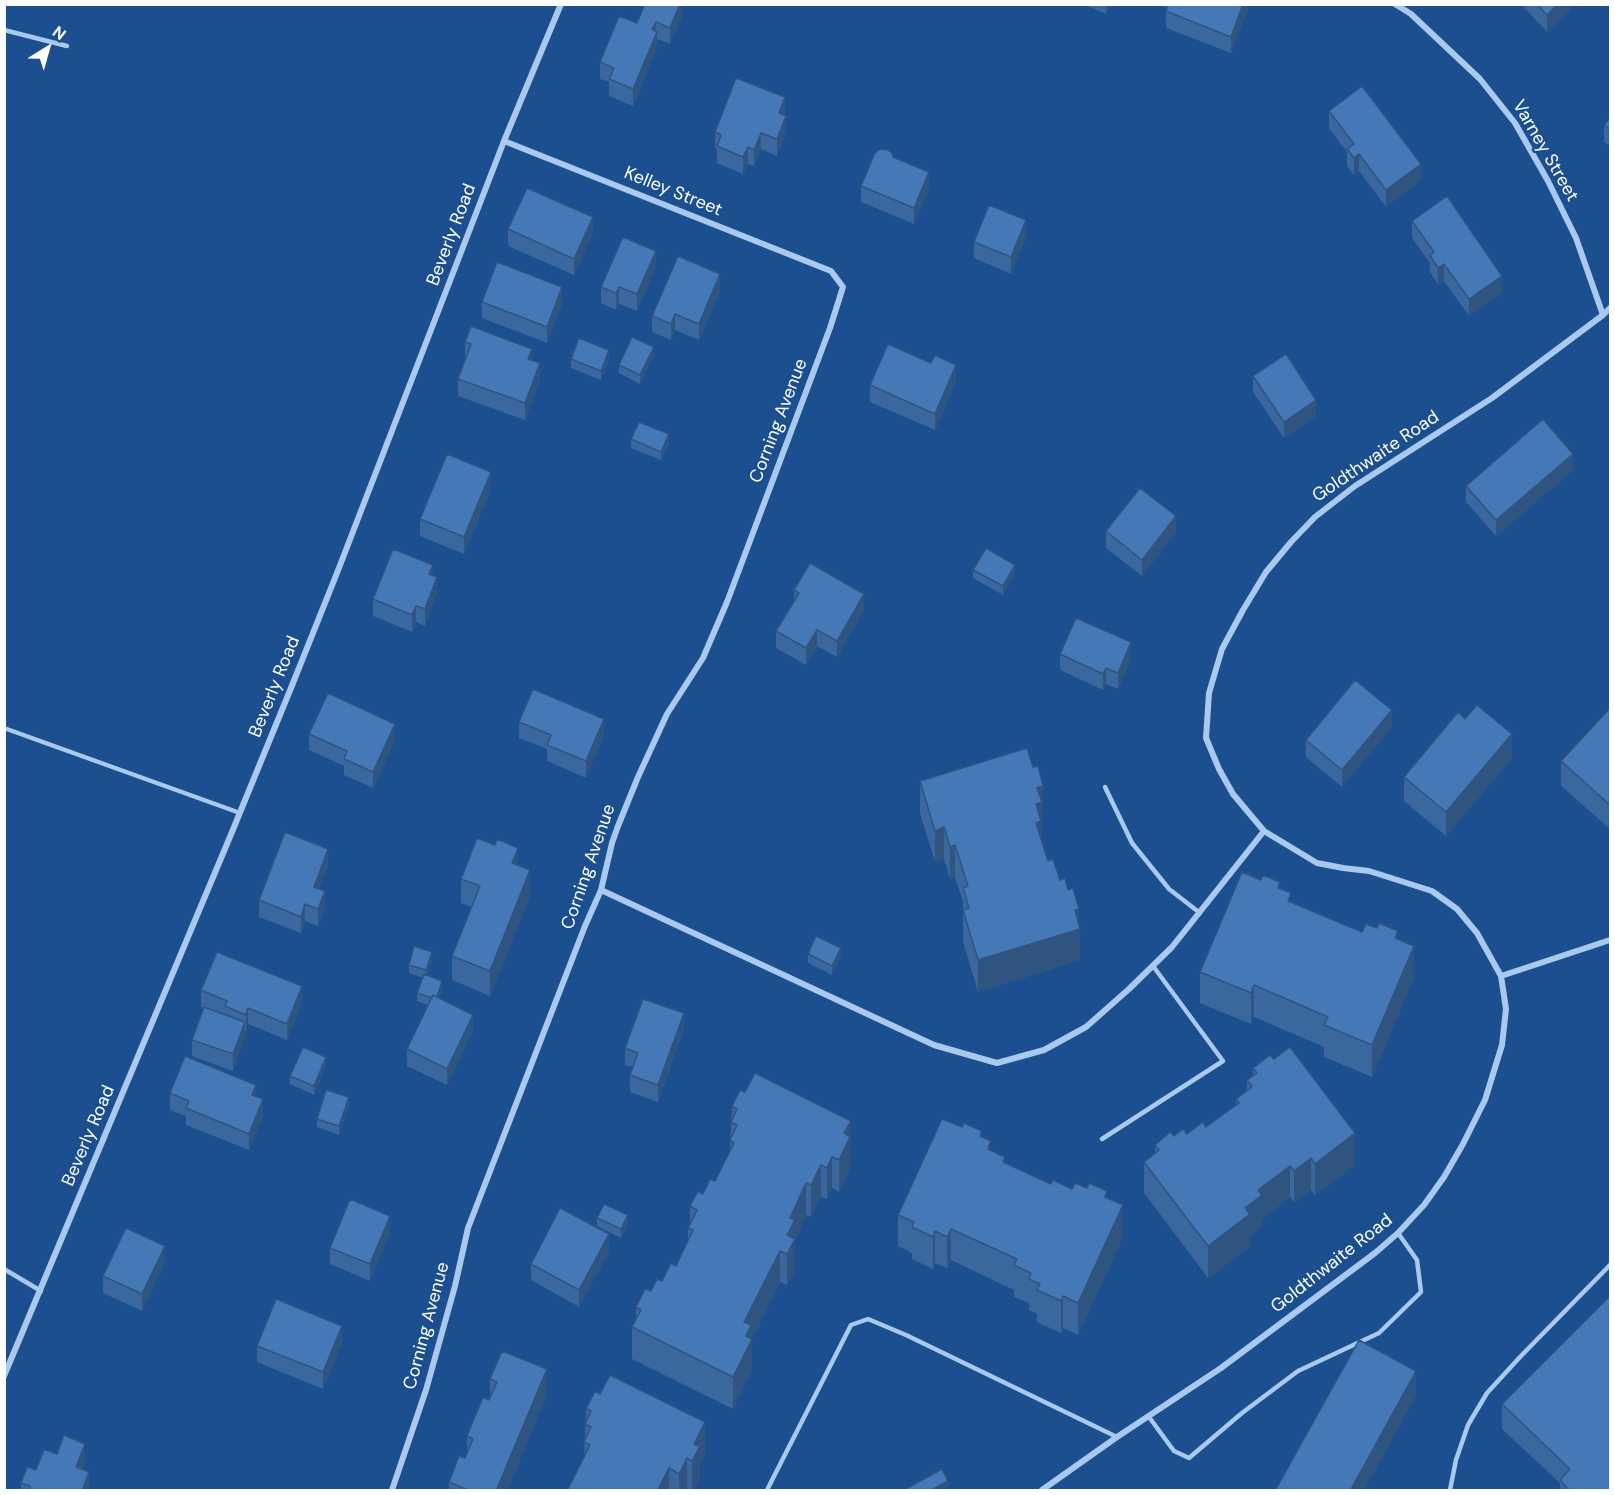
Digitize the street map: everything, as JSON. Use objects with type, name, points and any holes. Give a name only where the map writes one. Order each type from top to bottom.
[{"type":"street","name":"Beverly Road","points":[[4,1376],[240,813],[337,573],[504,141],[561,4]]},
{"type":"street","name":"Varney Street","points":[[1395,4],[1411,14],[1480,79],[1515,123],[1548,181],[1576,238],[1603,315]]},
{"type":"street","name":"Kelley Street","points":[[504,141],[831,271]]},
{"type":"street","name":"Corning Avenue","points":[[392,1491],[426,1390],[455,1286],[468,1228],[601,890],[618,826],[667,714],[703,658],[727,602],[830,327],[843,287],[831,271]]},
{"type":"street","name":"Goldthwaite Road","points":[[1042,1491],[1117,1437],[1221,1368],[1398,1233],[1424,1205],[1444,1177],[1485,1100],[1502,1045],[1506,1009],[1501,976],[1477,933],[1457,909],[1432,891],[1369,871],[1317,863],[1264,831],[1233,794],[1206,738],[1209,693],[1222,649],[1243,610],[1266,572],[1315,517],[1355,486],[1492,398],[1611,308]]},
{"type":"street","points":[[601,890],[934,1045],[998,1063],[1044,1050],[1086,1027],[1172,947],[1264,831]]},
{"type":"street","points":[[1501,976],[1611,940]]},
{"type":"lane","points":[[4,30],[67,46]]},
{"type":"lane","points":[[4,728],[240,813]]},
{"type":"lane","points":[[1105,787],[1132,843],[1169,889],[1200,913]]},
{"type":"lane","points":[[1102,1139],[1223,1061],[1153,966]]},
{"type":"lane","points":[[1149,1417],[1174,1451],[1189,1458],[1242,1413],[1298,1371],[1379,1334],[1420,1292],[1417,1260],[1398,1233]]},
{"type":"lane","points":[[1450,1491],[1456,1460],[1468,1425],[1487,1393],[1611,1265]]},
{"type":"lane","points":[[4,1269],[41,1291]]},
{"type":"lane","points":[[767,1491],[851,1325],[868,1319],[906,1335],[1117,1437]]},
{"type":"building","points":[[645,4],[680,4],[670,28],[656,22],[652,29],[657,32],[633,89],[609,79],[614,68],[600,62],[619,16],[637,23]]},
{"type":"building","points":[[1168,4],[1243,4],[1231,37],[1166,11]]},
{"type":"building","points":[[1537,4],[1558,4],[1547,15]]},
{"type":"building","points":[[736,78],[785,97],[779,113],[786,116],[777,139],[761,133],[754,150],[748,147],[743,157],[717,146],[721,135],[715,132]]},
{"type":"building","points":[[1362,86],[1421,164],[1386,190],[1359,154],[1354,158],[1347,149],[1354,144],[1329,111]]},
{"type":"building","points":[[1611,117],[1611,130],[1604,125]]},
{"type":"building","points":[[880,149],[888,150],[893,157],[929,172],[914,208],[861,186],[875,153]]},
{"type":"building","points":[[527,188],[593,217],[574,259],[508,229]]},
{"type":"building","points":[[1447,196],[1502,276],[1469,299],[1444,264],[1438,268],[1430,255],[1434,252],[1412,221]]},
{"type":"building","points":[[989,205],[1026,220],[1011,257],[974,242]]},
{"type":"building","points":[[623,237],[656,251],[637,294],[619,287],[616,293],[601,287]]},
{"type":"building","points":[[678,256],[720,274],[699,324],[675,314],[671,324],[652,316]]},
{"type":"building","points":[[497,262],[562,287],[547,327],[482,302]]},
{"type":"building","points":[[471,326],[532,349],[528,359],[540,363],[525,403],[458,379],[471,344],[465,342]]},
{"type":"building","points":[[632,337],[654,347],[640,375],[619,365]]},
{"type":"building","points":[[579,338],[609,350],[601,371],[571,359]]},
{"type":"building","points":[[888,344],[931,363],[935,355],[956,365],[935,414],[870,385]]},
{"type":"building","points":[[1286,354],[1316,400],[1284,422],[1253,376]]},
{"type":"building","points":[[1543,419],[1573,454],[1496,520],[1466,486]]},
{"type":"building","points":[[639,422],[669,434],[661,452],[631,439]]},
{"type":"building","points":[[447,454],[491,472],[464,537],[420,519]]},
{"type":"building","points":[[1140,488],[1176,516],[1142,560],[1106,531]]},
{"type":"building","points":[[986,548],[1015,565],[1003,586],[973,570]]},
{"type":"building","points":[[393,549],[433,565],[429,574],[437,577],[425,609],[416,606],[412,615],[373,599]]},
{"type":"building","points":[[810,563],[864,594],[837,641],[817,630],[806,648],[776,631],[799,593],[794,590]]},
{"type":"building","points":[[1076,618],[1131,642],[1118,673],[1106,668],[1103,674],[1060,654]]},
{"type":"building","points":[[1355,680],[1392,710],[1342,770],[1306,740]]},
{"type":"building","points":[[533,689],[604,719],[586,761],[547,745],[551,735],[519,722]]},
{"type":"building","points":[[328,693],[395,724],[373,772],[344,759],[347,751],[309,734]]},
{"type":"building","points":[[1477,705],[1512,734],[1446,812],[1404,777],[1458,712],[1465,719]]},
{"type":"building","points":[[1611,707],[1611,806],[1561,761]]},
{"type":"building","points":[[1027,748],[1033,767],[1038,766],[1043,786],[1037,788],[1042,802],[1036,804],[1041,821],[1036,823],[1048,861],[1053,859],[1060,880],[1065,878],[1068,890],[1073,888],[1079,909],[1075,910],[1080,929],[978,960],[963,910],[969,908],[963,888],[968,886],[955,845],[950,847],[944,827],[935,831],[920,781]]},
{"type":"building","points":[[285,832],[328,849],[314,887],[325,891],[318,909],[305,904],[301,917],[259,900]]},
{"type":"building","points":[[477,838],[495,845],[497,839],[518,848],[512,863],[530,870],[490,971],[452,956],[480,886],[461,879]]},
{"type":"building","points":[[1242,872],[1261,880],[1263,875],[1280,882],[1278,888],[1291,893],[1288,901],[1362,932],[1366,924],[1377,928],[1379,923],[1398,931],[1395,938],[1414,946],[1372,1045],[1324,1025],[1328,1017],[1254,985],[1251,993],[1200,972]]},
{"type":"building","points":[[816,936],[841,948],[832,966],[808,954]]},
{"type":"building","points":[[414,946],[432,952],[426,970],[409,965]]},
{"type":"building","points":[[217,952],[302,986],[287,1024],[248,1008],[246,1015],[225,1006],[227,1001],[201,990]]},
{"type":"building","points":[[424,974],[442,981],[437,997],[433,995],[432,998],[417,993]]},
{"type":"building","points":[[433,995],[473,1015],[447,1069],[407,1049]]},
{"type":"building","points":[[643,999],[684,1013],[658,1085],[630,1075],[638,1053],[625,1048]]},
{"type":"building","points":[[204,1007],[245,1022],[233,1054],[192,1040]]},
{"type":"building","points":[[303,1047],[326,1057],[314,1086],[290,1076]]},
{"type":"building","points":[[1290,1047],[1355,1133],[1315,1164],[1311,1158],[1294,1171],[1290,1166],[1258,1190],[1262,1195],[1245,1208],[1250,1214],[1208,1246],[1144,1162],[1159,1150],[1155,1145],[1170,1132],[1174,1136],[1183,1129],[1187,1134],[1203,1122],[1206,1127],[1239,1103],[1236,1099],[1252,1087],[1247,1080],[1257,1073],[1253,1068],[1270,1055],[1274,1059]]},
{"type":"building","points":[[185,1056],[256,1085],[252,1095],[263,1099],[249,1134],[186,1108],[189,1101],[170,1093]]},
{"type":"building","points":[[755,1073],[851,1121],[844,1133],[850,1137],[839,1160],[832,1157],[827,1168],[821,1165],[811,1185],[806,1183],[790,1218],[795,1220],[787,1235],[795,1239],[787,1254],[780,1251],[744,1322],[751,1325],[746,1336],[752,1339],[733,1377],[632,1327],[641,1310],[636,1307],[645,1289],[651,1291],[657,1279],[662,1281],[671,1263],[676,1266],[693,1230],[688,1228],[697,1210],[690,1206],[698,1191],[703,1194],[710,1179],[715,1181],[734,1143],[730,1140],[737,1125],[731,1122],[737,1109],[732,1106],[740,1090],[745,1092]]},
{"type":"building","points":[[326,1090],[349,1097],[339,1126],[317,1119]]},
{"type":"building","points":[[942,1119],[962,1127],[964,1123],[982,1131],[980,1136],[991,1141],[988,1149],[1005,1157],[1003,1162],[1051,1184],[1053,1180],[1072,1189],[1075,1183],[1087,1188],[1089,1183],[1107,1191],[1105,1197],[1123,1205],[1078,1303],[1063,1296],[1061,1301],[1037,1290],[1040,1284],[1029,1279],[1031,1273],[1014,1265],[1017,1259],[951,1229],[947,1237],[935,1231],[933,1237],[912,1227],[914,1222],[898,1215]]},
{"type":"building","points":[[350,1199],[390,1216],[370,1264],[330,1248]]},
{"type":"building","points":[[604,1204],[628,1215],[621,1229],[597,1218]]},
{"type":"building","points":[[560,1208],[609,1234],[579,1290],[531,1264]]},
{"type":"building","points":[[126,1228],[165,1246],[142,1294],[103,1276]]},
{"type":"building","points":[[1611,1295],[1611,1491],[1570,1491],[1560,1480],[1570,1469],[1502,1404]]},
{"type":"building","points":[[276,1299],[342,1326],[323,1372],[257,1346]]},
{"type":"building","points":[[1359,1340],[1416,1371],[1350,1491],[1278,1491],[1276,1489]]},
{"type":"building","points":[[502,1351],[547,1369],[496,1491],[470,1491],[449,1482],[459,1456],[465,1458],[473,1439],[467,1436],[483,1397],[489,1400],[497,1382],[490,1379]]},
{"type":"building","points":[[610,1375],[705,1422],[694,1444],[700,1446],[692,1461],[687,1458],[679,1474],[669,1468],[657,1491],[567,1491],[590,1445],[584,1442],[591,1427],[585,1424],[591,1411],[586,1409],[595,1391],[600,1394]]},
{"type":"building","points":[[64,1435],[85,1444],[76,1467],[89,1472],[82,1491],[29,1491],[30,1486],[21,1483],[27,1467],[36,1470],[44,1449],[57,1454]]},
{"type":"building","points":[[942,1469],[948,1481],[930,1491],[907,1491],[906,1489]]},
{"type":"building","points":[[1111,1489],[1136,1491],[1110,1491]]}]
